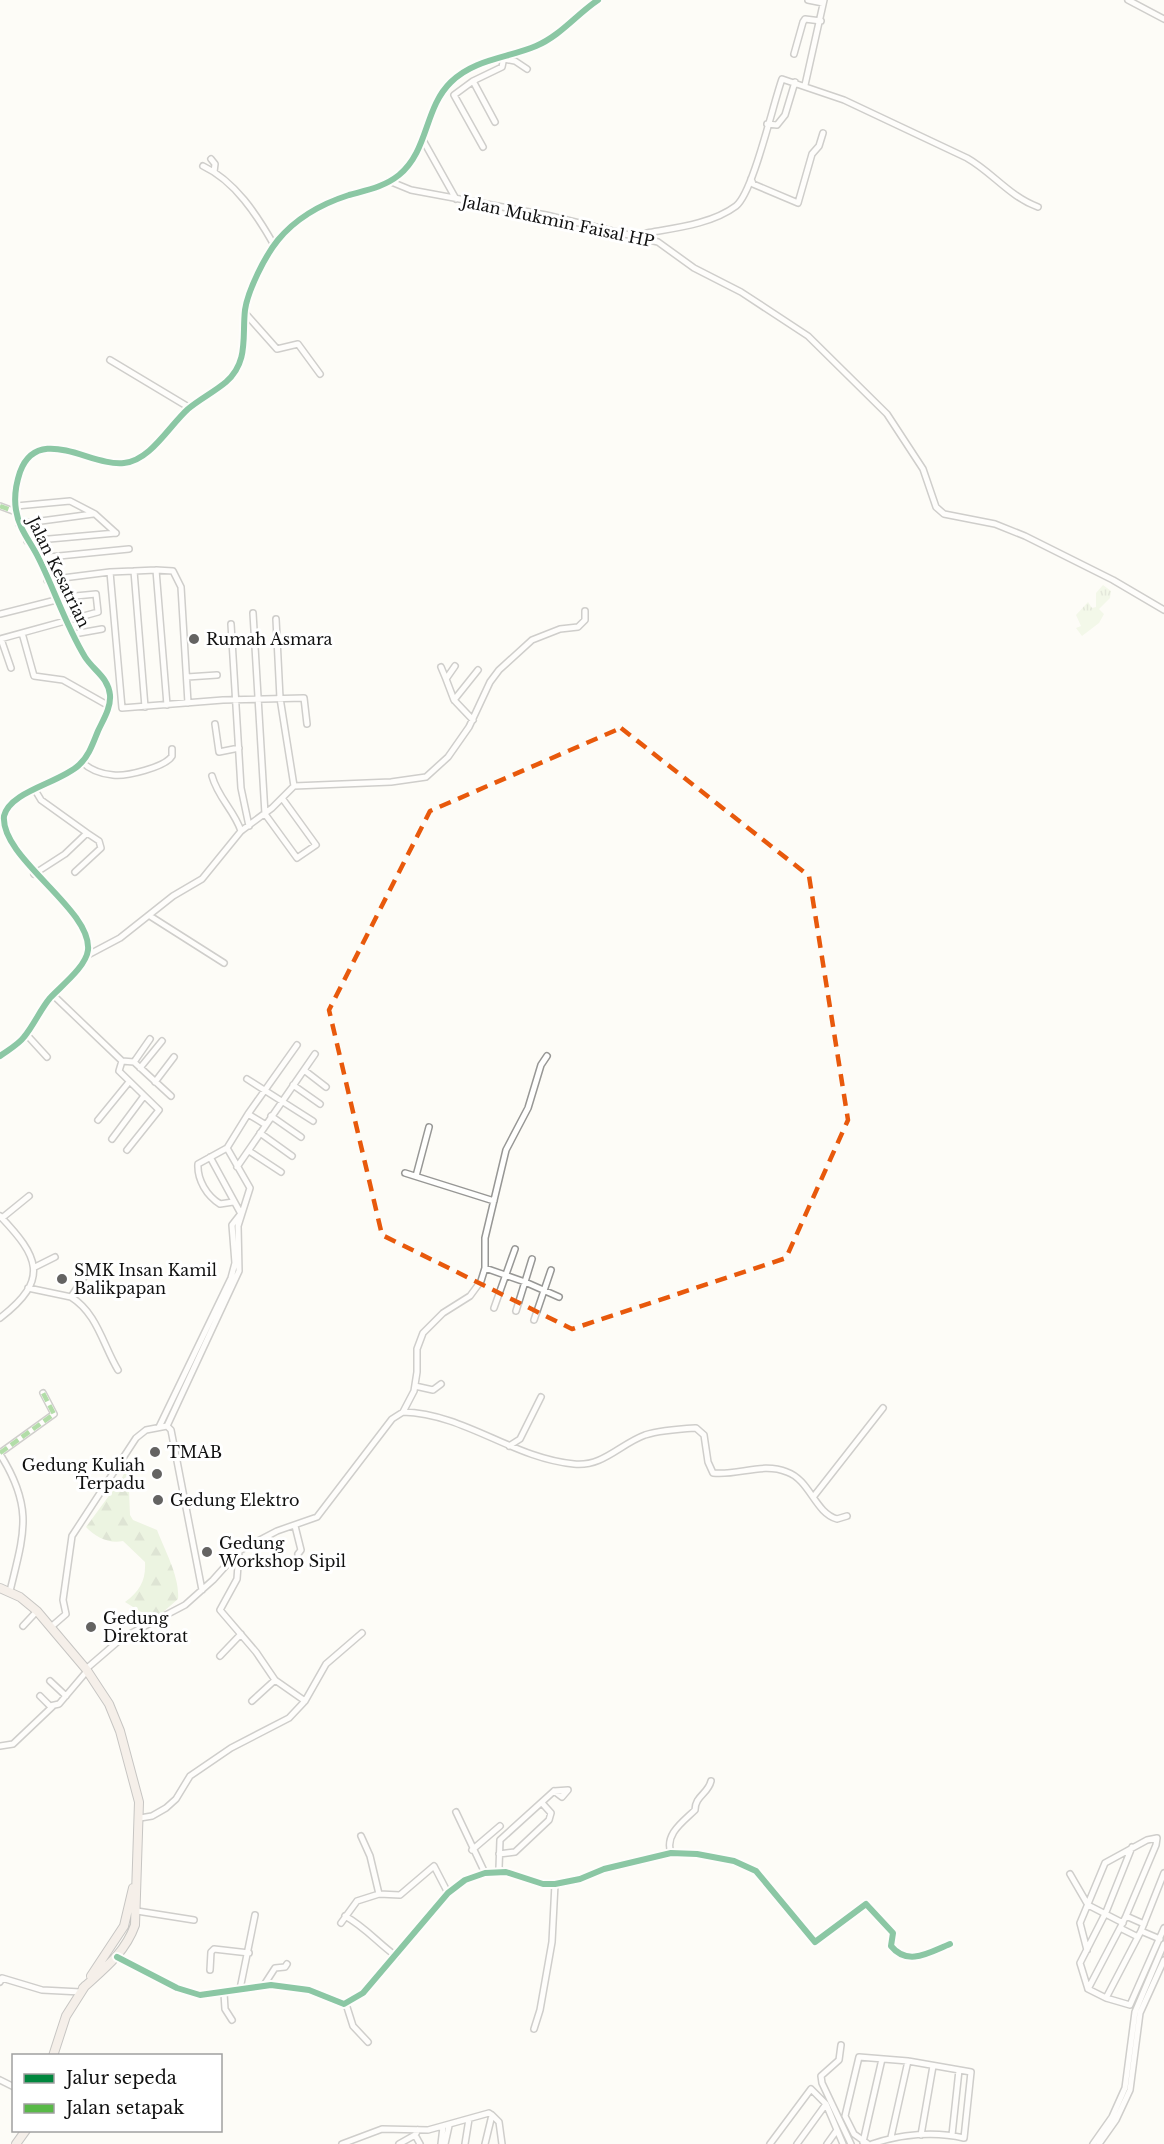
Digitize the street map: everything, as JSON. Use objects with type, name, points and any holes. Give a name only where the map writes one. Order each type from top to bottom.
[{"type":"highway","points":[[0,1588],[10,1591],[37,1611],[86,1670],[109,1704],[120,1731],[132,1773],[140,1818],[136,1875],[137,1911],[131,1934],[117,1957],[82,1990]]},
{"type":"highway","points":[[53,2054],[66,2016],[124,1926],[136,1875]]},
{"type":"street","points":[[389,182],[409,165],[424,142],[436,102],[453,79],[479,64],[504,58],[542,43],[598,0]]},
{"type":"street","points":[[806,85],[824,2],[808,0]]},
{"type":"street","points":[[1128,0],[1164,19]]},
{"type":"street","points":[[794,54],[805,19],[820,21]]},
{"type":"street","points":[[504,58],[515,61],[527,69]]},
{"type":"street","points":[[483,147],[454,95],[472,81],[502,67],[504,58]]},
{"type":"street","points":[[642,236],[704,221],[730,209],[743,197],[751,179],[782,79],[806,85],[859,107],[967,158],[985,169],[1016,195],[1038,207]]},
{"type":"street","points":[[472,81],[495,122]]},
{"type":"street","points":[[767,124],[777,125],[783,120],[795,82]]},
{"type":"street","points":[[751,179],[753,184],[798,203],[812,154],[819,146],[823,133]]},
{"type":"street","points":[[424,142],[456,199]]},
{"type":"street","points":[[211,159],[215,164],[214,171]]},
{"type":"street","points":[[202,166],[214,171],[253,211],[274,245]]},
{"type":"street","name":"Jalan Mukmin Faisal HP","points":[[389,182],[401,188],[642,236],[658,242],[694,268],[741,292],[808,336],[887,414],[915,455],[934,502],[944,514],[995,524],[1025,536],[1113,580],[1164,610]]},
{"type":"street","name":"Jalan Kesatrian","points":[[109,706],[107,683],[88,660],[65,619],[39,558],[19,524],[16,509],[21,470],[28,458],[38,451],[55,448],[109,463],[128,463],[144,454],[190,408],[228,380],[238,367],[244,348],[245,314],[260,271],[274,245],[292,225],[306,214],[327,203],[389,182]]},
{"type":"street","points":[[245,314],[277,349],[298,344],[320,374]]},
{"type":"street","points":[[110,360],[190,408]]},
{"type":"street","points":[[0,506],[16,509],[70,501],[95,514],[116,533],[27,541]]},
{"type":"street","points":[[19,524],[95,514]]},
{"type":"street","points":[[39,558],[129,549]]},
{"type":"street","points":[[47,580],[134,570],[171,570],[178,578],[188,703]]},
{"type":"street","points":[[134,570],[145,707]]},
{"type":"street","points":[[156,570],[167,705]]},
{"type":"street","points":[[110,572],[122,708],[237,699],[304,698],[307,724]]},
{"type":"street","points":[[0,614],[56,599],[96,594],[98,612],[65,619],[0,639],[11,668]]},
{"type":"street","points":[[0,1056],[26,1034],[39,1012],[86,956],[120,939],[173,896],[206,875],[241,831],[265,814],[294,786],[306,783],[340,785],[391,782],[426,777],[448,757],[473,720],[490,682],[499,670],[532,640],[560,629],[578,627],[585,620],[585,611]]},
{"type":"street","points":[[253,613],[265,814],[297,858],[316,845],[282,798]]},
{"type":"street","points":[[276,619],[280,698],[294,786]]},
{"type":"street","points":[[231,624],[242,801],[249,826]]},
{"type":"street","points":[[74,634],[102,629]]},
{"type":"street","points":[[22,633],[34,676],[63,680],[109,706],[82,762],[60,778],[10,804],[3,821],[9,842],[34,874],[60,899],[76,922],[86,939],[86,956]]},
{"type":"street","points":[[446,679],[455,666]]},
{"type":"street","points":[[441,667],[454,700],[473,720]]},
{"type":"street","points":[[454,700],[478,670]]},
{"type":"street","points":[[187,677],[217,675]]},
{"type":"street","points":[[216,724],[219,752],[239,748]]},
{"type":"street","points":[[82,762],[95,771],[119,776],[165,763],[172,756],[172,749]]},
{"type":"street","points":[[212,776],[218,794],[236,818],[241,831]]},
{"type":"street","points":[[34,790],[41,800],[99,841],[101,848],[75,872]]},
{"type":"street","points":[[34,874],[65,854],[87,833]]},
{"type":"street","points":[[150,916],[224,963]]},
{"type":"street","points":[[53,995],[122,1061],[134,1062],[171,1096]]},
{"type":"street","points":[[26,1034],[47,1057]]},
{"type":"street","points":[[134,1062],[150,1039]]},
{"type":"street","points":[[140,1068],[162,1041]]},
{"type":"street","points":[[233,1202],[223,1205],[216,1202],[201,1183],[198,1164],[227,1148],[297,1045]]},
{"type":"street","points":[[237,1167],[315,1054]]},
{"type":"street","points":[[0,1746],[14,1744],[66,1696],[86,1670],[115,1642],[174,1612],[202,1590],[238,1551],[277,1531],[295,1526],[322,1513],[392,1419],[403,1412],[415,1386],[417,1349],[423,1334],[438,1317],[476,1290],[485,1268],[485,1238],[506,1150],[528,1108],[546,1056]]},
{"type":"street","points":[[155,1082],[174,1057]]},
{"type":"street","points":[[122,1061],[118,1071],[159,1110],[128,1150]]},
{"type":"street","points":[[303,1070],[326,1087]]},
{"type":"street","points":[[247,1079],[313,1121]]},
{"type":"street","points":[[98,1120],[129,1082]]},
{"type":"street","points":[[293,1084],[320,1104]]},
{"type":"street","points":[[112,1139],[144,1096]]},
{"type":"street","points":[[248,1114],[266,1125]]},
{"type":"street","points":[[271,1116],[302,1137]]},
{"type":"street","points":[[416,1176],[429,1127]]},
{"type":"street","points":[[260,1134],[292,1156]]},
{"type":"street","points":[[159,1427],[234,1270],[232,1225],[240,1214],[250,1188],[227,1148]]},
{"type":"street","points":[[249,1151],[281,1172]]},
{"type":"street","points":[[167,1426],[239,1271],[240,1214],[210,1157]]},
{"type":"street","points":[[405,1173],[494,1201]]},
{"type":"street","points":[[0,1318],[28,1288],[35,1267],[27,1248],[1,1217],[29,1196]]},
{"type":"street","points":[[494,1308],[515,1249]]},
{"type":"street","points":[[35,1267],[55,1257]]},
{"type":"street","points":[[516,1311],[532,1259]]},
{"type":"street","points":[[71,1297],[90,1268]]},
{"type":"street","points":[[485,1268],[544,1289],[559,1297]]},
{"type":"street","points":[[534,1320],[551,1270]]},
{"type":"street","points":[[28,1288],[71,1297],[93,1318],[104,1347],[118,1370]]},
{"type":"street","points":[[415,1386],[433,1390],[441,1384]]},
{"type":"street","points":[[10,1591],[22,1540],[24,1512],[18,1486],[0,1454],[54,1414],[43,1393]]},
{"type":"street","points":[[508,1446],[520,1439],[541,1397]]},
{"type":"street","points":[[814,1496],[884,1408]]},
{"type":"street","points":[[403,1412],[458,1421],[508,1446],[554,1461],[586,1464],[604,1459],[646,1434],[696,1428],[704,1435],[708,1462],[713,1473],[773,1468],[794,1475],[833,1518],[847,1516]]},
{"type":"street","points":[[51,1627],[66,1614],[63,1600],[65,1581],[70,1544],[76,1528],[139,1434],[167,1426]]},
{"type":"street","points":[[167,1426],[171,1430],[202,1590]]},
{"type":"street","points":[[295,1526],[301,1550],[298,1554]]},
{"type":"street","points":[[238,1551],[237,1579],[220,1610],[275,1680],[305,1701]]},
{"type":"street","points":[[23,1626],[37,1611]]},
{"type":"street","points":[[140,1818],[157,1815],[176,1798],[188,1779],[197,1771],[248,1738],[290,1718],[305,1701],[326,1664],[362,1633]]},
{"type":"street","points":[[220,1656],[241,1634]]},
{"type":"street","points":[[252,1701],[275,1680]]},
{"type":"street","points":[[50,1681],[66,1696]]},
{"type":"street","points":[[40,1696],[53,1707]]},
{"type":"street","points":[[671,1853],[670,1845],[679,1823],[695,1810],[696,1801],[708,1790],[711,1781]]},
{"type":"street","points":[[502,1871],[499,1854],[500,1840],[554,1791]]},
{"type":"street","points":[[499,1854],[515,1852],[549,1820],[550,1813],[542,1803]]},
{"type":"street","points":[[456,1812],[472,1850],[485,1873]]},
{"type":"street","points":[[472,1850],[500,1826]]},
{"type":"street","points":[[361,1836],[370,1856],[379,1894]]},
{"type":"street","points":[[1087,1950],[1080,1923],[1102,1870],[1109,1859],[1154,1838],[1158,1841],[1126,1916],[1088,1989]]},
{"type":"street","points":[[1132,1847],[1106,1912],[1080,1966],[1088,1989],[1106,1998],[1130,2005],[1162,1941]]},
{"type":"street","points":[[346,2004],[363,1993],[448,1893],[465,1880],[485,1873],[502,1871],[543,1884],[555,1884],[580,1879],[604,1869],[671,1853],[719,1858],[750,1867],[815,1942],[866,1904],[893,1933],[891,1946],[900,1954],[914,1958],[950,1944]]},
{"type":"street","points":[[341,1923],[357,1901],[379,1894],[400,1895],[434,1866],[448,1893]]},
{"type":"street","points":[[1106,1998],[1144,1924],[1164,1873]]},
{"type":"street","points":[[1070,1874],[1088,1905],[1106,1912],[1121,1926],[1162,1941]]},
{"type":"street","points":[[534,2029],[540,2010],[552,1942],[555,1884]]},
{"type":"street","points":[[137,1911],[194,1920]]},
{"type":"street","points":[[240,1989],[255,1915]]},
{"type":"street","points":[[345,1916],[366,1928],[381,1946],[396,1956]]},
{"type":"street","points":[[1126,1916],[1144,1924]]},
{"type":"street","points":[[1093,2144],[1112,2116],[1125,2088],[1135,2012],[1162,1941],[1164,1928]]},
{"type":"street","points":[[210,1970],[211,1952],[214,1949],[249,1953]]},
{"type":"street","points":[[117,1957],[183,1991],[208,1996],[264,1985],[301,1988],[346,2004]]},
{"type":"street","points":[[1099,2144],[1123,2109],[1130,2090],[1140,2013],[1164,1960]]},
{"type":"street","points":[[264,1985],[274,1968],[285,1967],[287,1964]]},
{"type":"street","points":[[0,1982],[2,1978],[42,1990],[82,1990]]},
{"type":"street","points":[[224,1993],[225,2009],[232,2020]]},
{"type":"street","points":[[346,2004],[353,2026],[368,2042]]},
{"type":"street","points":[[842,2046],[839,2060],[821,2076],[822,2083],[851,2144]]},
{"type":"street","points":[[860,2057],[882,2059],[971,2072],[964,2138],[921,2135],[891,2137],[868,2143],[854,2134],[845,2116],[860,2057]]},
{"type":"street","points":[[868,2143],[882,2059]]},
{"type":"street","points":[[891,2137],[908,2061]]},
{"type":"street","points":[[921,2135],[933,2066]]},
{"type":"street","points":[[955,2144],[959,2070]]},
{"type":"street","points":[[770,2144],[811,2090],[826,2104],[843,2144]]},
{"type":"street","points":[[797,2144],[826,2104]]},
{"type":"street","points":[[342,2144],[382,2129],[417,2133],[446,2127],[489,2113],[498,2122],[502,2144]]},
{"type":"street","points":[[485,2144],[492,2115]]},
{"type":"street","points":[[465,2144],[469,2119]]},
{"type":"street","points":[[441,2144],[446,2127]]},
{"type":"street","points":[[445,2144],[446,2127]]},
{"type":"street","points":[[827,2144],[837,2130]]},
{"type":"street","points":[[399,2144],[417,2133]]},
{"type":"street","points":[[417,2133],[420,2144]]},
{"type":"highlighted area","points":[[621,728],[809,876],[848,1120],[786,1258],[572,1329],[382,1235],[329,1010],[430,811]]},
{"type":"green space","points":[[1103,585],[1111,591],[1110,598],[1099,609],[1104,614],[1099,623],[1082,636],[1076,628],[1081,626],[1076,615],[1088,602],[1092,608],[1096,607],[1096,593]]},
{"type":"green space","points":[[128,1465],[130,1515],[133,1520],[157,1530],[177,1582],[178,1599],[154,1620],[125,1602],[141,1585],[145,1562],[123,1541],[103,1539],[86,1527],[122,1478]]},
{"type":"marked path","points":[[0,506],[16,512]]},
{"type":"marked path","points":[[0,1453],[54,1414],[43,1393]]},
{"type":"cycle path","points":[[0,1056],[24,1037],[50,998],[83,963],[88,950],[85,934],[76,918],[16,849],[7,832],[4,816],[8,807],[16,800],[79,765],[90,749],[110,700],[107,683],[78,645],[39,559],[20,524],[15,501],[20,472],[28,458],[39,450],[66,451],[111,463],[133,461],[151,450],[188,409],[226,382],[238,366],[243,348],[245,310],[250,293],[268,255],[285,232],[301,218],[319,207],[381,185],[399,175],[416,154],[442,92],[460,74],[470,68],[545,42],[598,0]]},
{"type":"cycle path","points":[[117,1957],[177,1988],[200,1995],[271,1985],[309,1990],[344,2004],[363,1993],[448,1893],[465,1880],[485,1873],[506,1872],[543,1884],[555,1884],[580,1879],[604,1869],[671,1853],[697,1854],[734,1861],[756,1871],[815,1942],[866,1904],[893,1933],[891,1946],[905,1956],[927,1954],[950,1944]]},
{"type":"place","name":"Rumah Asmara","points":[[194,639]]},
{"type":"place","name":"SMK Insan Kamil Balikpapan","points":[[62,1279]]},
{"type":"place","name":"TMAB","points":[[155,1452]]},
{"type":"place","name":"Gedung Kuliah Terpadu","points":[[157,1474]]},
{"type":"place","name":"Gedung Elektro","points":[[158,1500]]},
{"type":"place","name":"Gedung Workshop Sipil","points":[[207,1552]]},
{"type":"place","name":"Gedung Direktorat","points":[[91,1627]]}]
